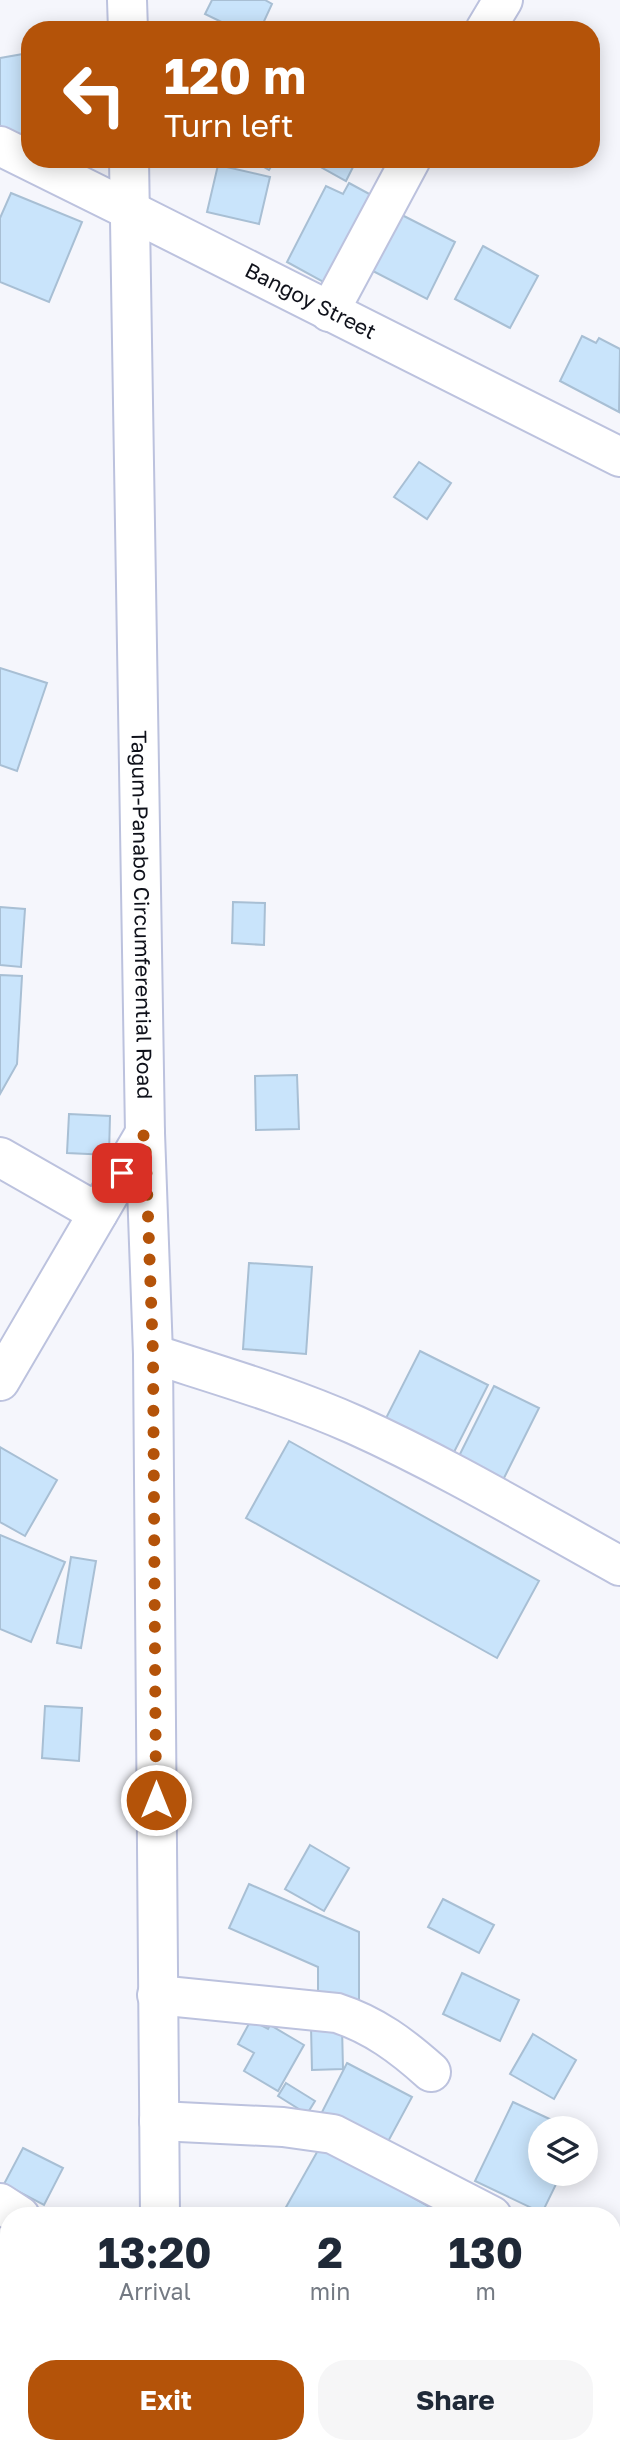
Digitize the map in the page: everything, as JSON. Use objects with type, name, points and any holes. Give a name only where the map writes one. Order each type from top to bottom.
[{"type":"main road","points":[[127,0],[128,21]]},
{"type":"main road","points":[[490,21],[503,0]]},
{"type":"main road","name":"Bangoy Street","points":[[0,146],[21,156]]},
{"type":"main road","name":"Bangoy Street","points":[[45,168],[620,457]]},
{"type":"main road","name":"Tagum-Panabo Circumferential Road","points":[[129,168],[145,1133],[153,1354],[160,2207]]},
{"type":"main road","points":[[329,312],[406,168]]},
{"type":"main road","points":[[0,1381],[145,1133]]},
{"type":"main road","points":[[0,1157],[98,1213]]},
{"type":"main road","points":[[153,1354],[279,1395],[355,1425],[445,1470],[620,1566]]},
{"type":"main road","points":[[157,1995],[337,2013],[385,2034],[431,2072]]},
{"type":"main road","points":[[159,2121],[284,2127],[333,2134],[475,2207]]},
{"type":"building","points":[[212,0],[265,0],[272,4],[264,21],[219,21],[205,14]]},
{"type":"building","points":[[21,54],[21,134],[15,137],[0,127],[0,58]]},
{"type":"building","points":[[217,168],[231,168],[270,177],[259,224],[207,212]]},
{"type":"building","points":[[323,168],[352,168],[346,181]]},
{"type":"building","points":[[349,183],[373,196],[327,284],[287,262],[326,186],[343,194]]},
{"type":"building","points":[[11,193],[82,222],[49,302],[0,282],[0,218]]},
{"type":"building","points":[[398,213],[455,242],[427,299],[369,269]]},
{"type":"building","points":[[483,246],[538,276],[510,328],[455,299]]},
{"type":"building","points":[[582,336],[596,343],[599,338],[620,349],[619,412],[560,381]]},
{"type":"building","points":[[419,462],[451,483],[427,519],[394,497]]},
{"type":"building","points":[[0,668],[47,683],[17,771],[0,765]]},
{"type":"building","points":[[233,902],[265,903],[264,945],[232,943]]},
{"type":"building","points":[[0,907],[25,909],[21,967],[0,965]]},
{"type":"building","points":[[0,975],[22,976],[17,1064],[0,1094]]},
{"type":"building","points":[[297,1075],[299,1129],[256,1130],[255,1076]]},
{"type":"building","points":[[69,1114],[110,1116],[109,1155],[67,1153]]},
{"type":"building","points":[[249,1263],[312,1267],[306,1354],[243,1349]]},
{"type":"building","points":[[420,1351],[488,1385],[448,1464],[380,1430]]},
{"type":"building","points":[[494,1386],[539,1408],[500,1486],[455,1464]]},
{"type":"building","points":[[289,1441],[539,1581],[497,1658],[246,1518]]},
{"type":"building","points":[[0,1447],[57,1480],[25,1536],[0,1522]]},
{"type":"building","points":[[0,1535],[65,1562],[31,1642],[0,1629]]},
{"type":"building","points":[[71,1557],[96,1561],[81,1648],[57,1643]]},
{"type":"building","points":[[45,1706],[82,1708],[79,1761],[42,1758]]},
{"type":"building","points":[[310,1845],[349,1868],[324,1911],[285,1889]]},
{"type":"building","points":[[249,1884],[359,1932],[359,2004],[318,2004],[318,1967],[229,1928]]},
{"type":"building","points":[[443,1899],[494,1925],[479,1953],[428,1927]]},
{"type":"building","points":[[462,1973],[519,2000],[500,2041],[443,2014]]},
{"type":"building","points":[[251,2020],[268,2029],[270,2025],[304,2045],[278,2091],[244,2071],[254,2053],[238,2044]]},
{"type":"building","points":[[311,2026],[342,2026],[343,2069],[312,2070]]},
{"type":"building","points":[[533,2034],[576,2060],[554,2099],[510,2074]]},
{"type":"building","points":[[347,2063],[412,2097],[384,2149],[320,2116]]},
{"type":"building","points":[[286,2083],[315,2101],[307,2114],[278,2096]]},
{"type":"building","points":[[513,2102],[543,2116],[528,2116],[528,2186],[555,2186],[545,2207],[529,2207],[475,2181]]},
{"type":"building","points":[[321,2145],[429,2207],[286,2207]]},
{"type":"building","points":[[23,2148],[63,2168],[44,2205],[4,2184]]},
{"type":"route","points":[[122,1173],[145,1133],[153,1354],[156,1800]]}]
